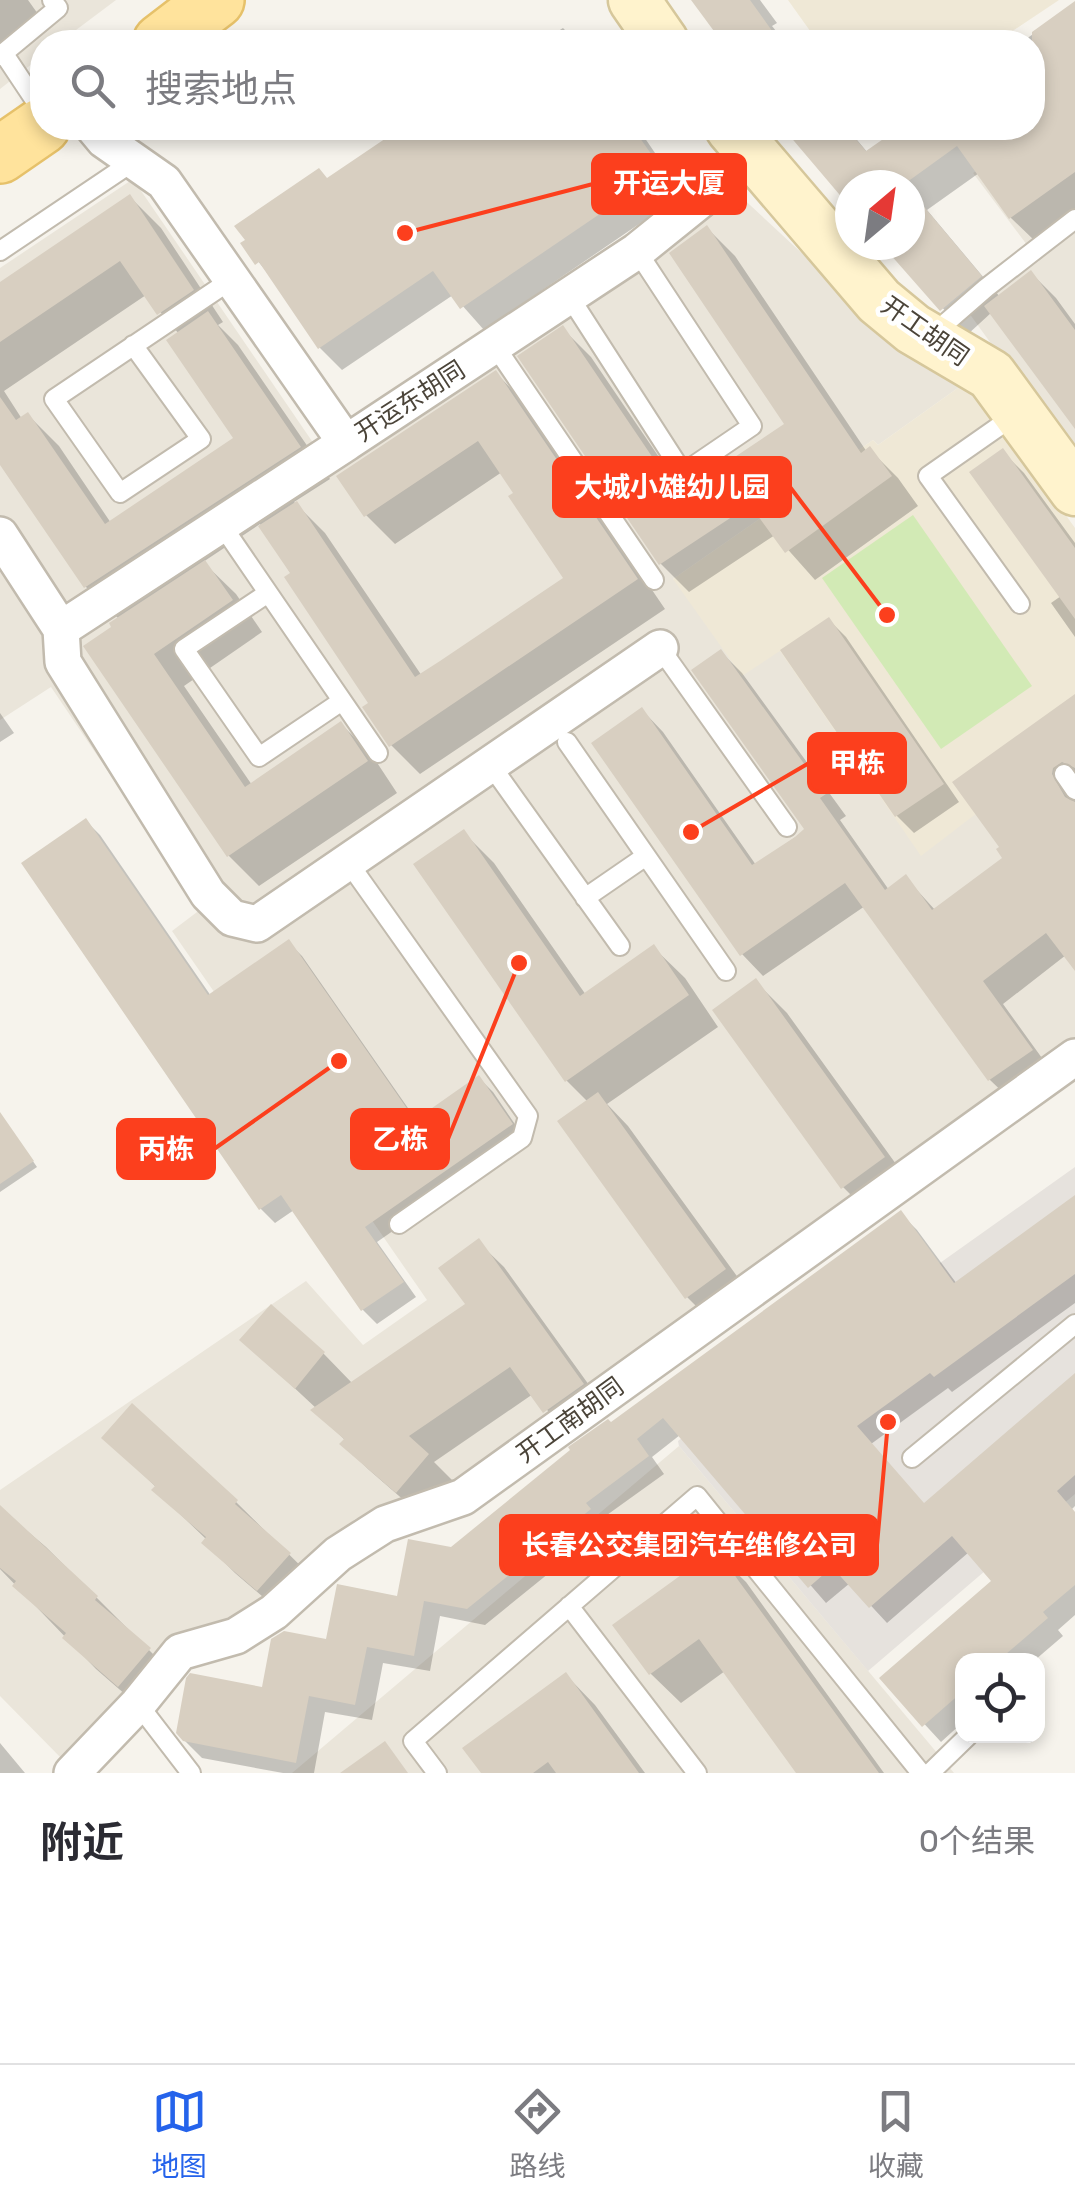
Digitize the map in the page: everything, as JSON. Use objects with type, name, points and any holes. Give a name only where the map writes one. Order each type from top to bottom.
[{"type":"main road","points":[[187,23],[238,0]]},
{"type":"main road","points":[[0,154],[30,134]]},
{"type":"street","points":[[634,0],[655,30]]},
{"type":"street","name":"开运东胡同","points":[[104,140],[164,182],[346,442],[637,251],[743,142]]},
{"type":"street","name":"开工胡同","points":[[743,142],[878,300],[929,338],[991,375],[1075,490]]},
{"type":"street","points":[[62,629],[346,442]]},
{"type":"street","points":[[0,535],[62,629],[64,662],[208,894],[232,918],[257,924],[660,648]]},
{"type":"street","name":"开工南胡同","points":[[72,1773],[138,1704],[180,1652],[236,1636],[262,1620],[338,1554],[386,1524],[463,1497],[1075,1057]]},
{"type":"lane","points":[[32,30],[58,8],[52,0]]},
{"type":"lane","points":[[30,32],[2,55],[30,94]]},
{"type":"lane","points":[[0,250],[134,161]]},
{"type":"lane","points":[[929,338],[1075,219]]},
{"type":"lane","points":[[569,296],[683,474],[752,426],[637,251]]},
{"type":"lane","points":[[133,345],[201,439],[120,492],[54,399],[133,345],[231,280]]},
{"type":"lane","points":[[494,346],[654,580]]},
{"type":"lane","points":[[1018,412],[928,476],[1020,604]]},
{"type":"lane","points":[[221,524],[378,754]]},
{"type":"lane","points":[[268,593],[184,649],[259,756],[342,701]]},
{"type":"lane","points":[[660,648],[787,827]]},
{"type":"lane","points":[[567,742],[726,971]]},
{"type":"lane","points":[[490,764],[620,946]]},
{"type":"lane","points":[[1064,774],[1075,790]]},
{"type":"lane","points":[[584,898],[646,856]]},
{"type":"lane","points":[[348,862],[528,1116],[522,1138],[399,1224]]},
{"type":"lane","points":[[912,1458],[1075,1324]]},
{"type":"lane","points":[[436,1773],[413,1740],[697,1496],[921,1773]]},
{"type":"lane","points":[[569,1606],[697,1773]]},
{"type":"lane","points":[[138,1704],[191,1773]]},
{"type":"lane","points":[[930,1773],[961,1743]]},
{"type":"shaded area","points":[[0,0],[116,0],[76,30],[30,30],[30,65],[0,89]]},
{"type":"shaded area","points":[[788,0],[1059,0],[1014,30],[809,30]]},
{"type":"shaded area","points":[[1075,103],[1075,460],[969,313],[1039,261],[973,173],[1021,140],[1045,140],[1045,124]]},
{"type":"shaded area","points":[[133,179],[331,469],[736,192],[892,337],[969,380],[878,445],[873,440],[673,579],[780,650],[1039,765],[1075,753],[1075,1040],[457,1483],[355,1519],[255,1611],[63,1760],[0,1696],[0,1490],[306,1281],[363,1345],[427,1300],[172,931],[201,909],[51,687],[0,720],[0,268]]},
{"type":"shaded area","points":[[969,380],[1075,528],[1075,753],[1046,775],[1038,766],[921,856],[780,651],[742,676],[673,579],[873,440],[878,445]]},
{"type":"shaded area","points":[[1075,1167],[1075,1494],[868,1671],[678,1441],[729,1400],[909,1285]]},
{"type":"shaded area","points":[[679,1446],[954,1773],[292,1773]]},
{"type":"green space","points":[[913,515],[1032,686],[941,749],[822,578]]},
{"type":"building","points":[[691,0],[750,0],[771,30],[713,30]]},
{"type":"building","points":[[1075,1],[1075,172],[1009,219],[957,146],[924,170],[835,170],[835,189],[793,140],[856,140],[866,151],[882,140],[1045,140],[1045,30],[1035,30]]},
{"type":"building","points":[[383,140],[641,140],[663,171],[460,309],[433,271],[318,349],[259,262],[255,265],[240,243],[245,240],[234,226],[319,168],[327,178]]},
{"type":"building","points":[[130,194],[194,290],[157,315],[120,261],[0,342],[0,282]]},
{"type":"building","points":[[925,208],[982,276],[940,311],[895,260],[925,260]]},
{"type":"building","points":[[707,225],[861,453],[870,446],[892,476],[785,553],[750,505],[659,565],[517,356],[563,325],[678,495],[784,424],[669,253]]},
{"type":"building","points":[[1031,270],[1075,330],[1075,429],[984,306]]},
{"type":"building","points":[[208,311],[301,447],[84,588],[0,465],[0,397],[16,420],[28,412],[105,524],[233,438],[166,340]]},
{"type":"building","points":[[496,370],[638,579],[389,747],[362,707],[368,703],[284,577],[290,573],[258,526],[297,501],[415,677],[440,661],[563,578],[508,496],[513,493],[478,441],[364,517],[336,476]]},
{"type":"building","points":[[1003,448],[1075,548],[1075,619],[969,472]]},
{"type":"building","points":[[205,560],[233,600],[154,654],[245,787],[341,721],[368,761],[227,857],[83,646],[111,627],[109,623]]},
{"type":"building","points":[[829,617],[944,784],[895,817],[780,650]]},
{"type":"building","points":[[721,649],[826,794],[820,798],[885,890],[906,874],[932,910],[1002,858],[996,849],[999,847],[952,782],[1075,694],[1075,768],[1062,762],[1053,768],[1052,774],[1065,797],[1075,802],[1075,971],[1046,933],[983,981],[1033,1050],[988,1081],[845,883],[740,956],[591,743],[642,707],[752,865],[795,837],[804,829],[691,670]]},
{"type":"building","points":[[86,818],[208,995],[289,939],[415,1120],[479,1075],[513,1124],[365,1227],[404,1282],[361,1311],[281,1195],[259,1210],[21,863]]},
{"type":"building","points":[[464,829],[580,996],[654,944],[689,995],[565,1082],[413,864]]},
{"type":"building","points":[[756,978],[885,1157],[841,1189],[712,1010]]},
{"type":"building","points":[[598,1092],[726,1269],[685,1299],[557,1121]]},
{"type":"building","points":[[0,1112],[34,1161],[0,1184]]},
{"type":"building","points":[[1075,1195],[1075,1274],[934,1377],[930,1373],[857,1426],[924,1503],[1075,1373],[1075,1475],[1057,1491],[1075,1512],[1075,1585],[1043,1612],[1048,1618],[1007,1653],[955,1653],[955,1698],[922,1727],[879,1678],[991,1581],[952,1536],[869,1608],[832,1567],[808,1588],[663,1418],[637,1439],[649,1456],[586,1503],[591,1509],[467,1609],[424,1601],[414,1656],[367,1647],[355,1705],[309,1696],[296,1763],[183,1741],[176,1733],[190,1673],[262,1687],[271,1639],[284,1631],[326,1639],[337,1584],[397,1596],[408,1539],[451,1547],[570,1450],[568,1447],[608,1419],[611,1422],[901,1210],[954,1283]]},
{"type":"building","points":[[479,1238],[584,1384],[543,1413],[510,1367],[409,1436],[429,1454],[396,1493],[339,1444],[344,1439],[310,1410],[465,1304],[438,1268]]},
{"type":"building","points":[[271,1304],[325,1352],[295,1389],[239,1340]]},
{"type":"building","points":[[132,1403],[291,1553],[257,1591],[201,1543],[206,1537],[151,1490],[155,1486],[101,1438]]},
{"type":"building","points":[[0,1505],[98,1596],[95,1600],[151,1648],[118,1687],[62,1638],[66,1633],[12,1586],[16,1581],[0,1568]]},
{"type":"building","points":[[717,1549],[879,1773],[796,1773],[699,1639],[649,1675],[612,1625]]},
{"type":"building","points":[[566,1672],[639,1773],[556,1773],[548,1762],[533,1773],[481,1773],[462,1748]]},
{"type":"building","points":[[385,1741],[408,1773],[340,1773]]},
{"type":"place","name":"开运大厦","points":[[405,233]]},
{"type":"place","name":"大城小雄幼儿园","points":[[887,615]]},
{"type":"place","name":"甲栋","points":[[691,832]]},
{"type":"place","name":"乙栋","points":[[519,963]]},
{"type":"place","name":"丙栋","points":[[339,1061]]},
{"type":"place","name":"长春公交集团汽车维修公司","points":[[888,1422]]}]
